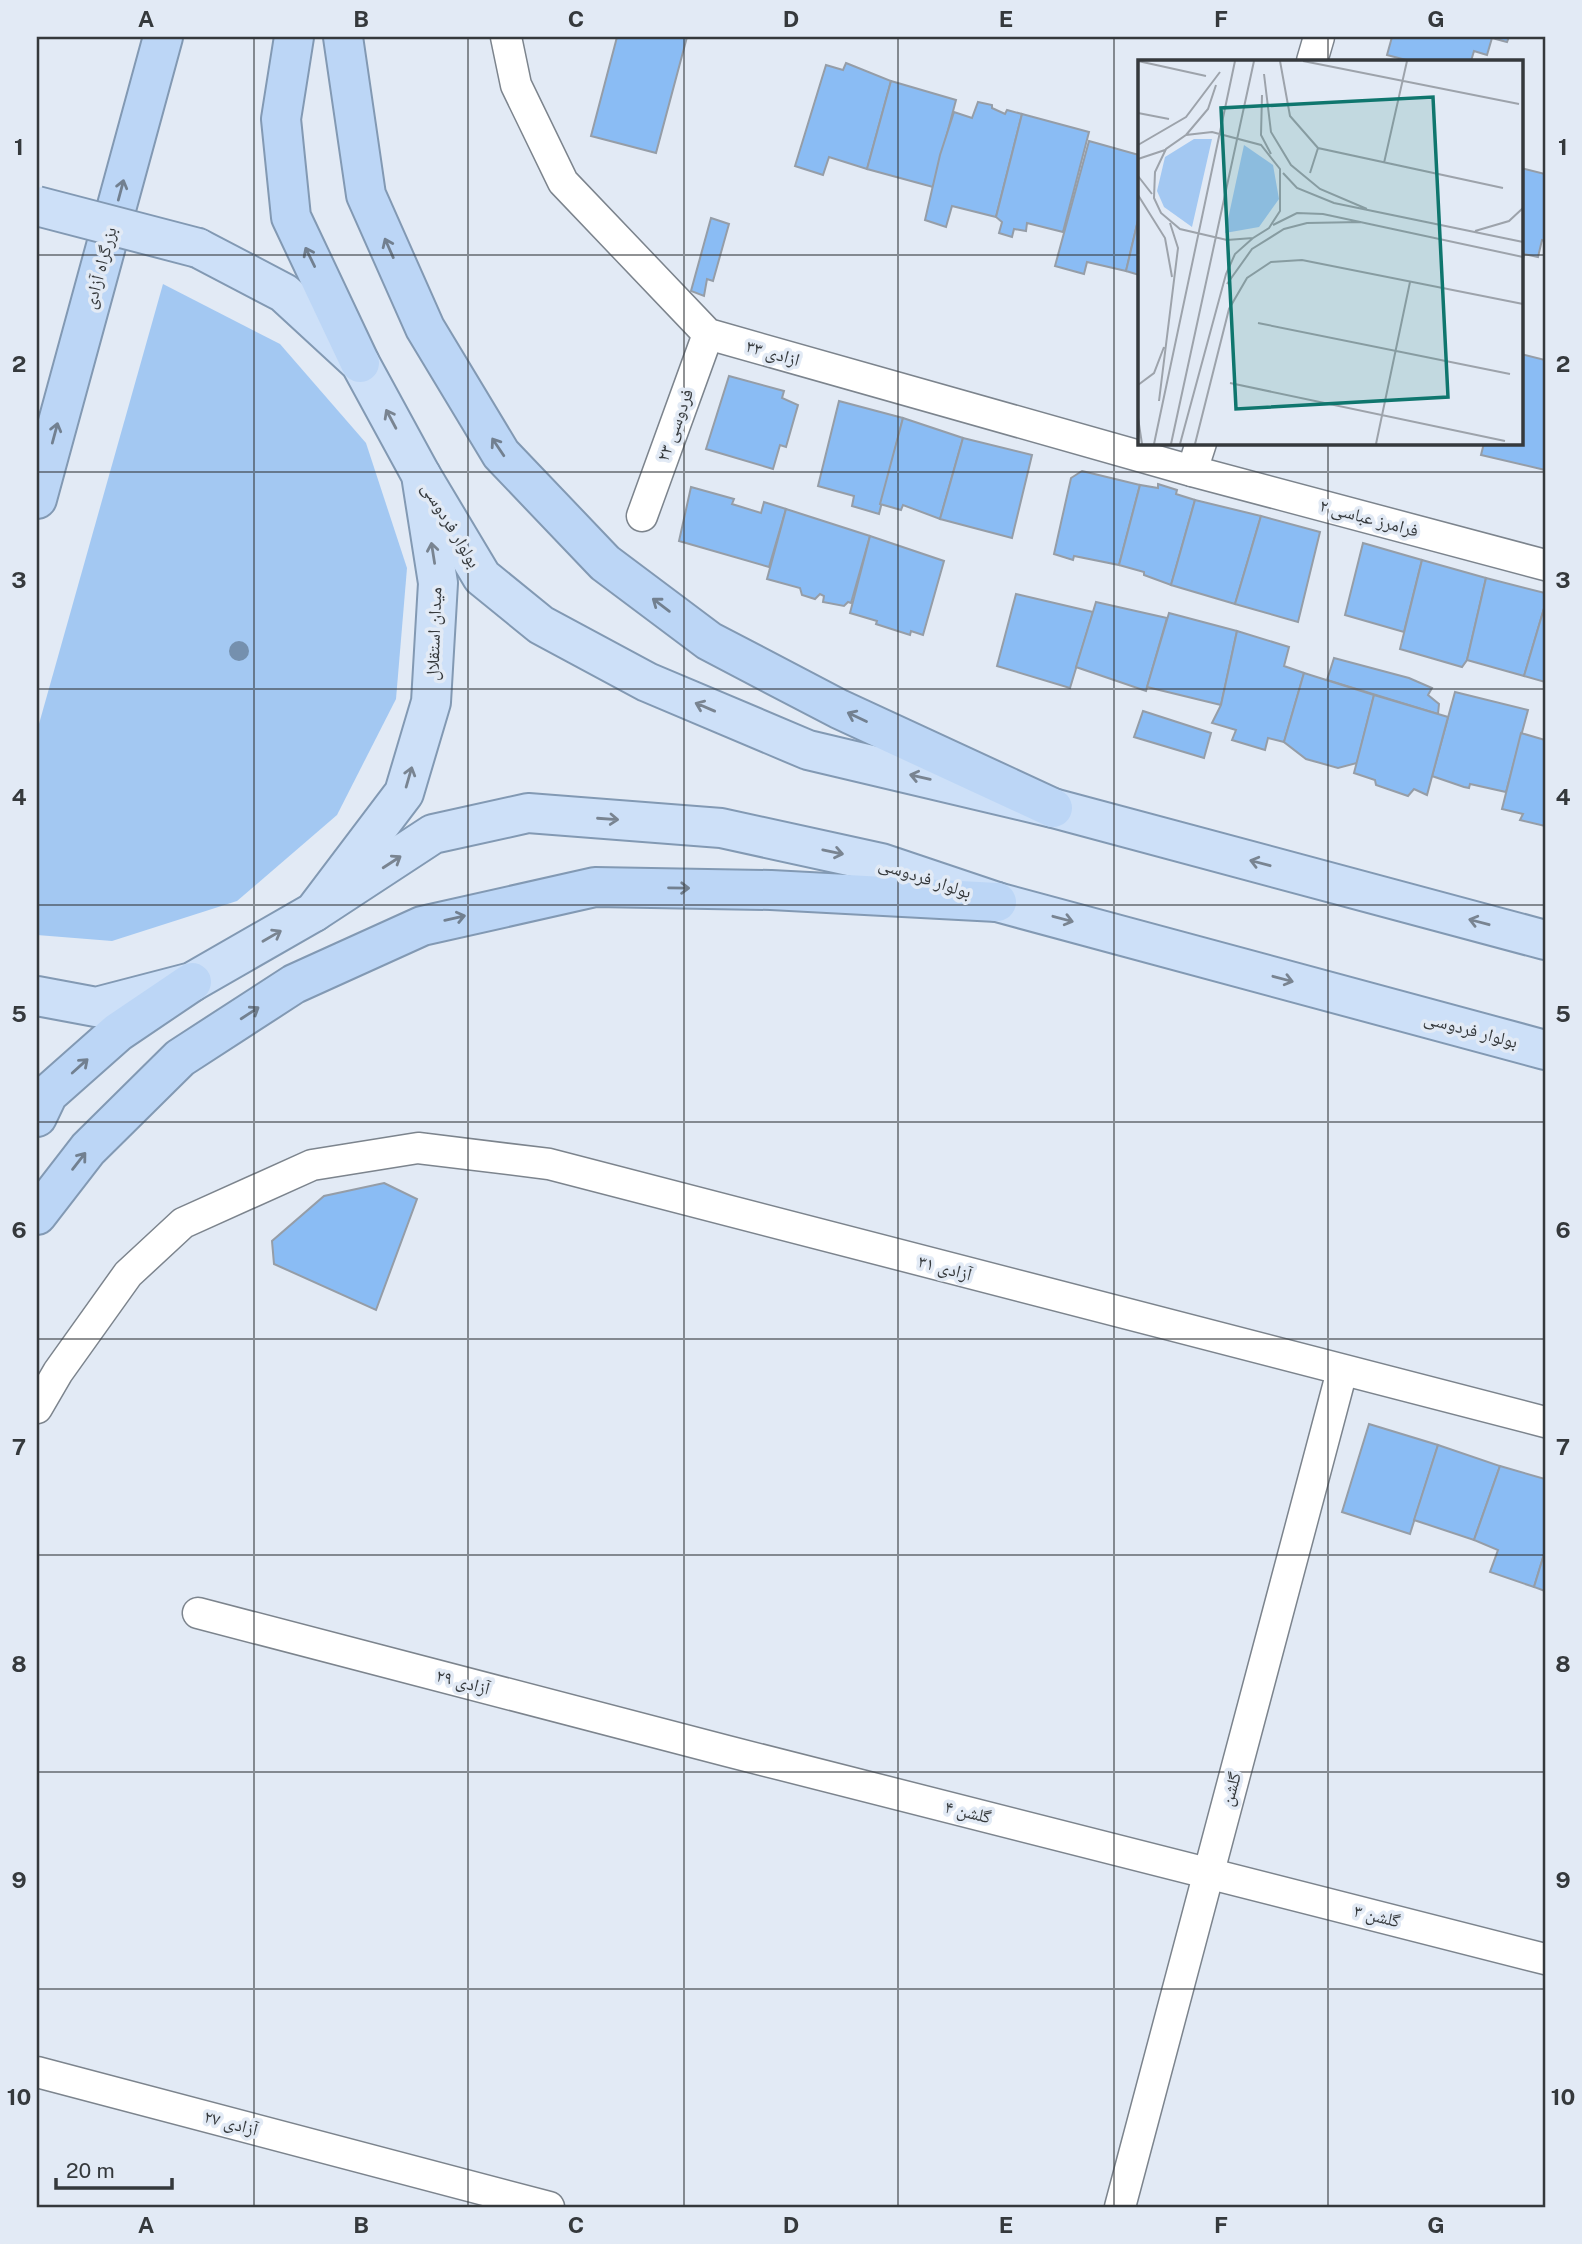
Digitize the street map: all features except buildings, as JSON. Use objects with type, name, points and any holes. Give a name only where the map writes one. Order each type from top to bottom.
[{"type":"highway","name":"بزرگراه آزادی","points":[[37,499],[163,37]]},
{"type":"highway","points":[[294,37],[281,119],[291,218],[360,363]]},
{"type":"highway","points":[[343,37],[366,195],[425,328],[501,454],[605,563],[709,641],[839,709],[1053,808]]},
{"type":"highway","points":[[37,1215],[88,1149],[180,1058],[294,984],[422,926],[595,887],[771,890],[997,901]]},
{"type":"highway","points":[[37,1117],[48,1094],[118,1031],[191,982]]},
{"type":"main road","name":"میدان استقلال","points":[[37,206],[198,248],[285,293],[360,363],[421,475],[438,583],[431,702],[404,793],[314,912],[191,982],[96,1007],[37,996]]},
{"type":"main road","name":"بولوار فردوسی","points":[[421,475],[482,576],[541,625],[647,682],[808,750],[1053,808],[1545,940]]},
{"type":"main road","name":"بولوار فردوسی","points":[[314,912],[433,834],[528,813],[721,828],[881,863],[997,901],[1545,1050]]},
{"type":"street","points":[[506,37],[516,85],[564,182],[708,334]]},
{"type":"street","points":[[1312,60],[1319,37]]},
{"type":"street","name":"ازادی ۳۳","points":[[708,334],[1192,471]]},
{"type":"street","name":"فردوسی ۲۳","points":[[642,516],[708,334]]},
{"type":"street","points":[[1192,471],[1200,444]]},
{"type":"street","name":"فرامرز عباسی ۲","points":[[1192,471],[1545,565]]},
{"type":"street","name":"آزادی ۳۱","points":[[37,1408],[58,1372],[128,1274],[183,1223],[312,1165],[418,1148],[549,1164],[1545,1422]]},
{"type":"street","name":"گلشن","points":[[1120,2207],[1342,1371]]},
{"type":"street","name":"آزادی ۲۹","points":[[198,1613],[727,1751]]},
{"type":"street","name":"گلشن ۴","points":[[727,1751],[1209,1872]]},
{"type":"street","name":"گلشن ۳","points":[[1209,1872],[1545,1959]]},
{"type":"street","name":"۲۷ آزادی","points":[[37,2071],[549,2207]]},
{"type":"shaded area","points":[[163,284],[280,344],[366,443],[407,568],[396,699],[337,815],[237,901],[112,941],[37,935],[37,731]]}]
